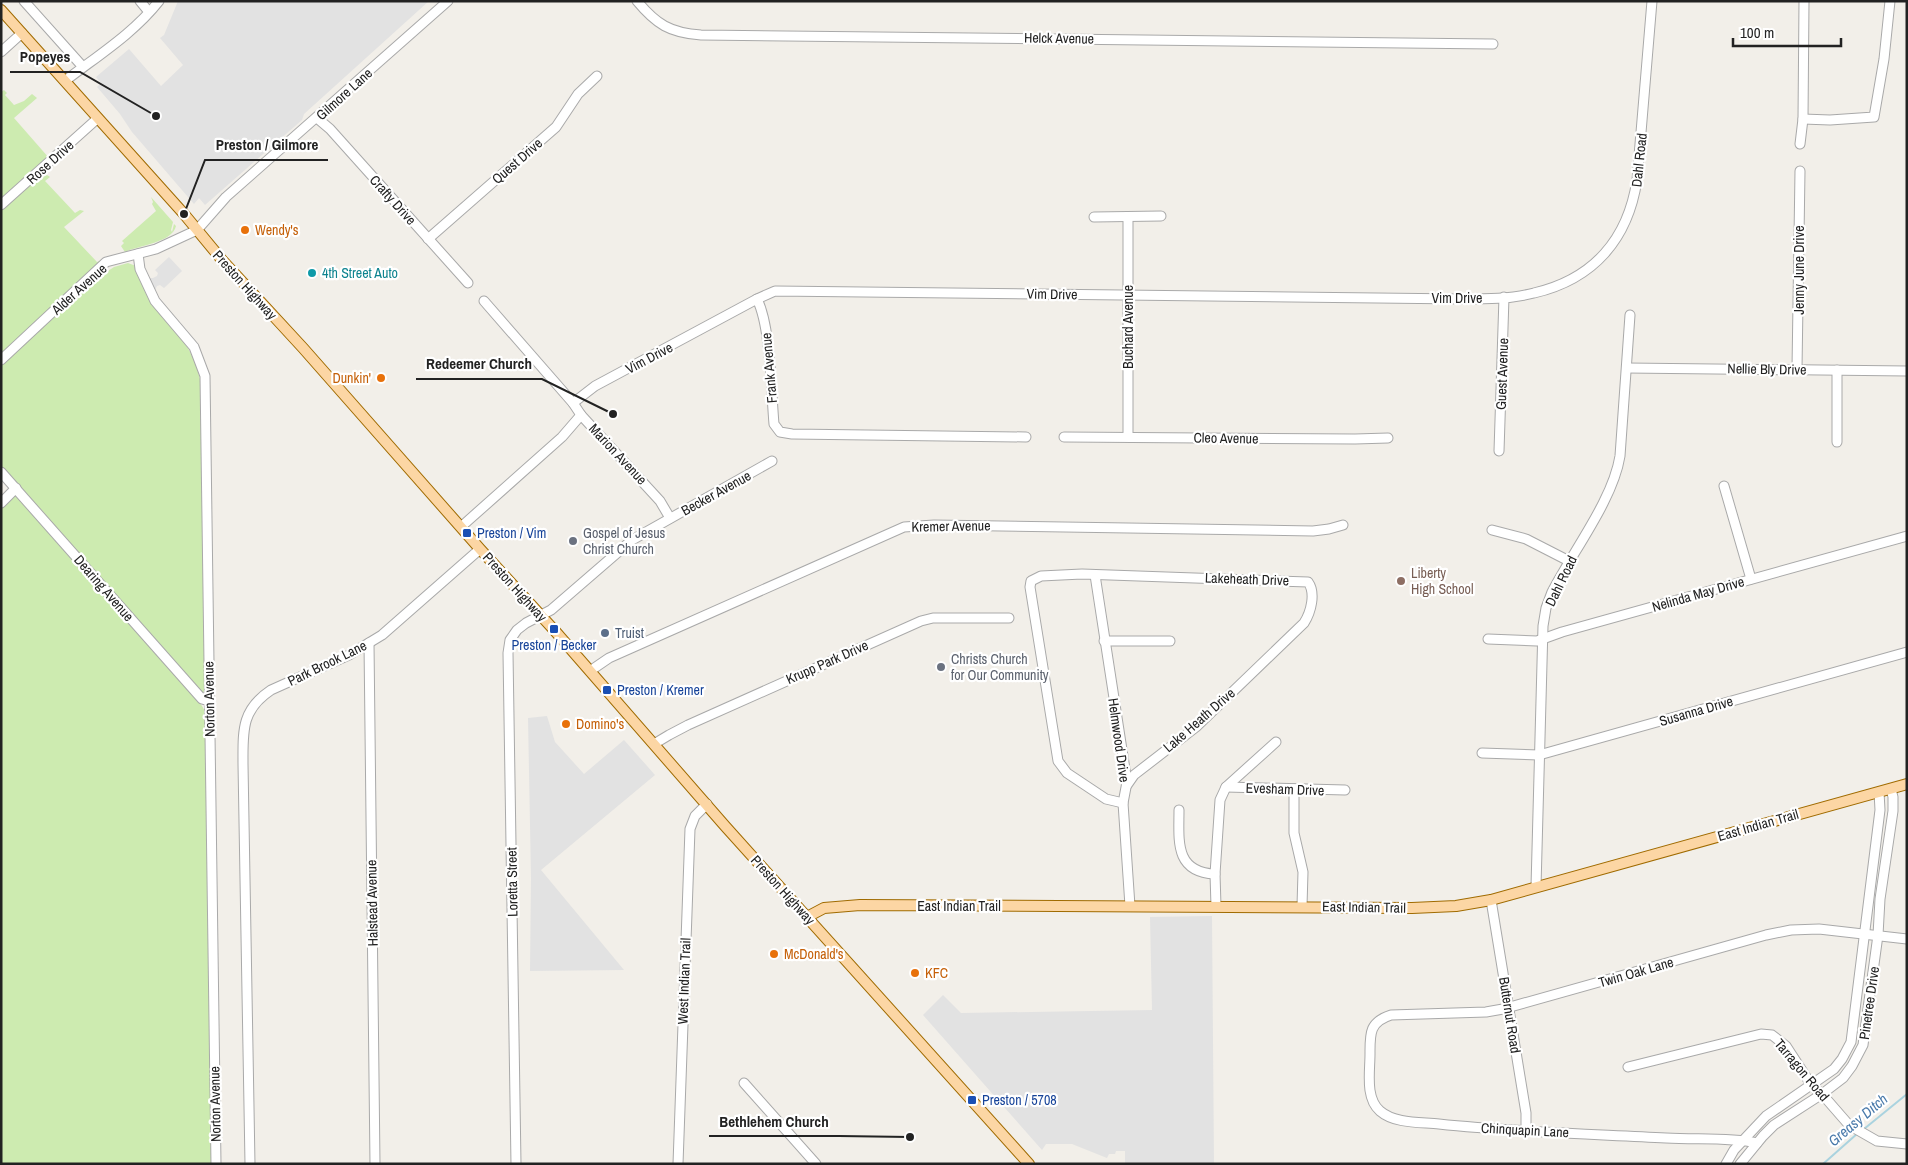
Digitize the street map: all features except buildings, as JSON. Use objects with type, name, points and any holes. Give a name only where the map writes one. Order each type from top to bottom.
[{"type":"main road","name":"Preston Highway","points":[[1,10],[1029,1164]]},
{"type":"main road","name":"East Indian Trail","points":[[807,917],[824,908],[860,905],[1434,908],[1491,900],[1907,784]]},
{"type":"street","points":[[24,1],[83,67]]},
{"type":"street","points":[[140,1],[149,12]]},
{"type":"street","points":[[65,81],[124,36],[159,1]]},
{"type":"street","name":"Gilmore Lane","points":[[197,230],[226,197],[448,1]]},
{"type":"street","name":"Helck Avenue","points":[[637,1],[650,16],[667,28],[682,33],[701,35],[1493,44]]},
{"type":"street","name":"Dahl Road","points":[[1558,285],[1587,269],[1609,249],[1619,236],[1632,209],[1637,180],[1652,1]]},
{"type":"street","points":[[1800,144],[1803,119],[1804,1]]},
{"type":"street","points":[[1803,119],[1874,118],[1884,59],[1890,1]]},
{"type":"street","points":[[1,52],[22,33]]},
{"type":"street","name":"Quest Drive","points":[[428,239],[556,127],[578,94],[597,76]]},
{"type":"street","name":"Rose Drive","points":[[1,205],[98,118]]},
{"type":"street","name":"Crafty Drive","points":[[316,118],[330,129],[468,283]]},
{"type":"street","name":"Jenny June Drive","points":[[1797,369],[1800,171]]},
{"type":"street","points":[[1094,217],[1128,218],[1161,216]]},
{"type":"street","name":"Buchard Avenue","points":[[1128,218],[1128,437]]},
{"type":"street","name":"Alder Avenue","points":[[1,360],[106,262],[156,249],[197,230]]},
{"type":"street","name":"Norton Avenue","points":[[138,254],[140,269],[155,301],[194,347],[205,376],[216,1164]]},
{"type":"street","name":"Vim Drive","points":[[573,403],[595,386],[770,292],[787,290],[1462,299],[1534,293],[1558,285]]},
{"type":"street","name":"Guest Avenue","points":[[1499,451],[1504,297]]},
{"type":"street","name":"Frank Avenue","points":[[757,299],[767,339],[774,424],[778,430],[784,433],[1026,437]]},
{"type":"street","name":"Marion Avenue","points":[[484,301],[573,403],[581,415],[660,501],[670,518]]},
{"type":"street","name":"Dahl Road","points":[[1536,887],[1543,626],[1546,608],[1560,578],[1606,497],[1617,472],[1620,456],[1630,315]]},
{"type":"street","name":"Nellie Bly Drive","points":[[1627,368],[1907,370]]},
{"type":"street","points":[[1837,442],[1838,370]]},
{"type":"street","points":[[462,526],[562,437],[581,415]]},
{"type":"street","name":"Cleo Avenue","points":[[1064,437],[1388,438]]},
{"type":"street","name":"Becker Avenue","points":[[540,616],[551,610],[632,540],[772,461]]},
{"type":"street","name":"Dearing Avenue","points":[[1,472],[202,699],[209,701]]},
{"type":"street","points":[[1724,486],[1751,580]]},
{"type":"street","points":[[1,503],[16,488]]},
{"type":"street","name":"Kremer Avenue","points":[[590,671],[609,658],[904,527],[934,525],[1313,531],[1329,530],[1343,524]]},
{"type":"street","points":[[1492,530],[1526,539],[1570,560]]},
{"type":"street","name":"Nelinda May Drive","points":[[1488,639],[1532,641],[1543,639],[1907,536]]},
{"type":"street","name":"Park Brook Lane","points":[[250,1164],[243,749],[243,732],[248,714],[256,701],[264,694],[349,655],[382,635],[480,549]]},
{"type":"street","points":[[1095,575],[1041,576],[1031,580],[1030,587],[1058,761],[1067,773],[1106,799],[1123,803]]},
{"type":"street","name":"Helmwood Drive","points":[[1095,575],[1127,785],[1123,803],[1130,906]]},
{"type":"street","name":"Lakeheath Drive","points":[[1095,575],[1308,582],[1311,587],[1311,607],[1308,616],[1304,623],[1271,655]]},
{"type":"street","name":"Loretta Street","points":[[516,1164],[508,653],[510,640],[514,633],[526,623],[540,616]]},
{"type":"street","name":"Krupp Park Drive","points":[[654,744],[668,734],[921,620],[933,618],[1009,618]]},
{"type":"street","points":[[1104,641],[1170,641]]},
{"type":"street","name":"Halstead Avenue","points":[[369,643],[376,1164]]},
{"type":"street","name":"Susanna Drive","points":[[1482,754],[1539,755],[1907,652]]},
{"type":"street","name":"Lake Heath Drive","points":[[1127,785],[1134,775],[1196,727],[1271,655]]},
{"type":"street","points":[[1216,906],[1215,874],[1220,800],[1226,787],[1276,742]]},
{"type":"street","name":"Evesham Drive","points":[[1226,787],[1344,790]]},
{"type":"street","points":[[1294,789],[1294,833],[1302,872],[1302,906]]},
{"type":"street","name":"Pinetree Drive","points":[[1740,1164],[1757,1143],[1786,1117],[1843,1078],[1863,1045],[1878,935],[1880,898],[1893,811],[1891,789]]},
{"type":"street","name":"Pinetree Drive","points":[[1726,1164],[1734,1150],[1754,1127],[1772,1111],[1834,1070],[1851,1042],[1880,810],[1879,792]]},
{"type":"street","name":"West Indian Trail","points":[[678,1164],[690,829],[695,816],[707,804]]},
{"type":"street","points":[[1179,810],[1179,847],[1185,861],[1197,871],[1215,874]]},
{"type":"street","name":"Butternut Road","points":[[1491,900],[1526,1112],[1526,1130]]},
{"type":"street","name":"Twin Oak Lane","points":[[1371,1030],[1377,1022],[1391,1015],[1486,1012],[1509,1008],[1766,935],[1810,929],[1907,939]]},
{"type":"street","name":"Chinquapin Lane","points":[[1371,1030],[1371,1097],[1376,1107],[1386,1115],[1402,1120],[1461,1126],[1691,1139],[1743,1140],[1757,1143]]},
{"type":"street","name":"Tarragon Road","points":[[1628,1067],[1761,1034],[1772,1035],[1786,1046],[1812,1086],[1822,1094],[1849,1125],[1869,1137],[1883,1142],[1907,1144]]},
{"type":"street","points":[[744,1083],[816,1164]]},
{"type":"green space","points":[[4,90],[7,93],[5,95],[14,105],[24,101],[32,94],[37,98],[14,118],[49,158],[1,201],[1,92]]},
{"type":"green space","points":[[44,173],[50,177],[45,181],[75,213],[80,210],[84,211],[64,227],[97,262],[103,260],[1,356],[1,209],[38,175]]},
{"type":"green space","points":[[151,197],[173,222],[172,232],[174,224],[176,226],[173,232],[162,240],[125,252],[121,246],[124,243],[122,241],[156,211]]},
{"type":"green space","points":[[128,263],[136,266],[151,301],[192,355],[200,379],[205,691],[202,693],[1,468],[1,364],[93,281],[114,267]]},
{"type":"green space","points":[[15,495],[197,698],[205,711],[214,1164],[1,1164],[1,507]]},
{"type":"shaded area","points":[[178,1],[429,1],[304,114],[302,120],[205,205],[199,198],[194,204],[132,132],[120,114],[97,87],[101,83],[96,77],[129,49],[161,86],[183,65],[160,38],[164,35]]},
{"type":"shaded area","points":[[169,257],[182,271],[164,288],[160,285],[157,286],[154,292],[148,278],[157,276],[158,273],[155,270]]},
{"type":"shaded area","points":[[547,716],[555,742],[584,774],[624,740],[655,775],[541,870],[624,970],[530,971],[531,878],[528,718]]},
{"type":"shaded area","points":[[1212,916],[1214,1164],[1125,1164],[1125,1151],[1116,1151],[1115,1154],[1109,1154],[1107,1158],[1072,1144],[1046,1144],[1042,1150],[923,1015],[943,995],[961,1013],[1152,1010],[1150,917]]},
{"type":"waterway","name":"Greasy Ditch","points":[[1864,1129],[1907,1094]]},
{"type":"waterway","name":"Greasy Ditch","points":[[1823,1164],[1858,1133]]},
{"type":"place","name":"Popeyes","points":[[156,116]]},
{"type":"place","name":"Preston / Gilmore","points":[[184,214]]},
{"type":"place","name":"Wendy's","points":[[245,230]]},
{"type":"place","name":"4th Street Auto","points":[[312,273]]},
{"type":"place","name":"Dunkin'","points":[[381,378]]},
{"type":"place","name":"Redeemer Church","points":[[613,414]]},
{"type":"place","name":"Preston / Vim","points":[[467,533]]},
{"type":"place","name":"Gospel of Jesus Christ Church","points":[[573,541]]},
{"type":"place","name":"Liberty High School","points":[[1401,581]]},
{"type":"place","name":"Preston / Becker","points":[[554,629]]},
{"type":"place","name":"Truist","points":[[605,633]]},
{"type":"place","name":"Christs Church for Our Community","points":[[941,667]]},
{"type":"place","name":"Preston / Kremer","points":[[607,690]]},
{"type":"place","name":"Domino's","points":[[566,724]]},
{"type":"place","name":"McDonald's","points":[[774,954]]},
{"type":"place","name":"KFC","points":[[915,973]]},
{"type":"place","name":"Preston / 5708","points":[[972,1100]]},
{"type":"place","name":"Bethlehem Church","points":[[910,1137]]}]
